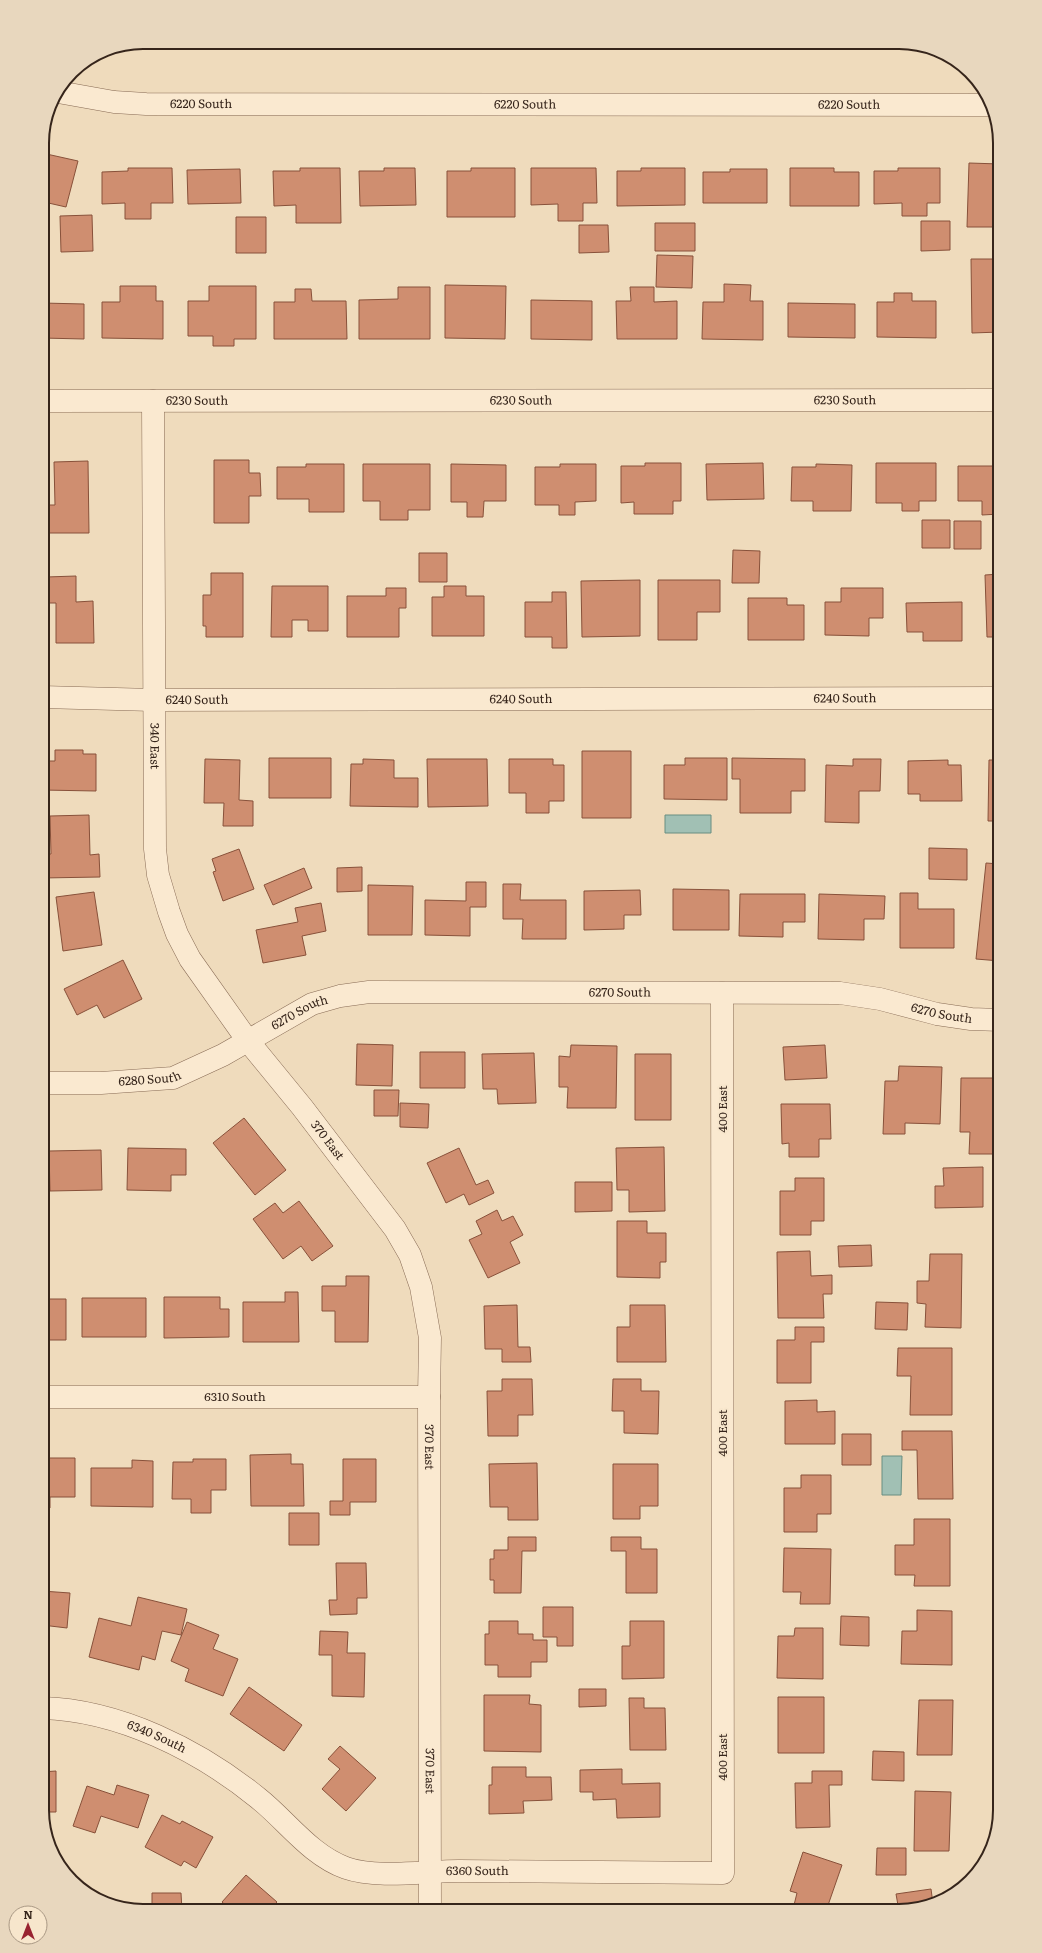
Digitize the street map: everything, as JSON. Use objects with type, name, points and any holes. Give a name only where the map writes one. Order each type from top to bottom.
[{"type":"street","name":"6220 South","points":[[64,93],[114,102],[153,104],[985,105]]},
{"type":"street","name":"6230 South","points":[[49,401],[993,400]]},
{"type":"street","name":"340 East","points":[[153,402],[153,700],[155,850],[158,875],[177,934],[187,953],[216,998],[248,1041]]},
{"type":"street","name":"6240 South","points":[[49,697],[153,700],[993,698]]},
{"type":"street","name":"6270 South","points":[[248,1041],[312,1004],[340,996],[369,992],[840,993],[880,999],[937,1014],[971,1019],[993,1020]]},
{"type":"street","name":"400 East","points":[[722,992],[723,1873]]},
{"type":"street","name":"6280 South","points":[[49,1083],[101,1083],[173,1078],[206,1064],[248,1041]]},
{"type":"street","name":"370 East","points":[[248,1041],[302,1107],[391,1223],[410,1255],[421,1287],[430,1338],[430,1904]]},
{"type":"street","name":"6310 South","points":[[49,1397],[429,1397]]},
{"type":"street","name":"6340 South","points":[[49,1708],[57,1708],[109,1719],[168,1740],[220,1769],[258,1798]]},
{"type":"street","name":"6360 South","points":[[258,1798],[288,1824],[310,1848],[332,1862],[348,1869],[370,1873],[723,1873]]},
{"type":"shaded area","points":[[665,815],[711,815],[711,833],[665,833]]},
{"type":"shaded area","points":[[882,1456],[902,1456],[901,1495],[882,1495]]},
{"type":"building","points":[[49,155],[78,161],[66,207],[49,203]]},
{"type":"building","points":[[969,163],[993,164],[993,227],[967,227]]},
{"type":"building","points":[[128,168],[172,168],[173,203],[151,203],[151,219],[125,219],[125,203],[102,204],[102,172],[128,171]]},
{"type":"building","points":[[300,168],[340,168],[341,223],[296,223],[296,205],[274,206],[273,171],[300,171]]},
{"type":"building","points":[[384,168],[415,168],[416,205],[360,206],[359,171],[384,171]]},
{"type":"building","points":[[471,168],[515,168],[515,217],[447,217],[447,171],[471,171]]},
{"type":"building","points":[[531,168],[596,168],[597,203],[583,203],[583,221],[558,221],[558,204],[531,205]]},
{"type":"building","points":[[641,168],[685,168],[685,205],[617,206],[617,171],[641,171]]},
{"type":"building","points":[[790,168],[834,168],[834,172],[859,172],[859,206],[790,206]]},
{"type":"building","points":[[898,168],[940,168],[940,203],[927,203],[927,216],[902,216],[902,203],[874,204],[874,171],[898,171]]},
{"type":"building","points":[[240,169],[241,203],[188,204],[187,170]]},
{"type":"building","points":[[730,169],[767,169],[767,203],[703,203],[703,172],[730,172]]},
{"type":"building","points":[[92,215],[93,251],[61,252],[60,216]]},
{"type":"building","points":[[236,217],[266,217],[266,253],[236,253]]},
{"type":"building","points":[[921,221],[950,221],[950,250],[921,251]]},
{"type":"building","points":[[655,223],[695,223],[695,251],[655,251]]},
{"type":"building","points":[[579,225],[608,225],[609,252],[579,253]]},
{"type":"building","points":[[657,255],[693,256],[692,288],[656,287]]},
{"type":"building","points":[[971,259],[993,259],[993,332],[972,333]]},
{"type":"building","points":[[724,284],[751,285],[750,301],[763,301],[763,340],[702,339],[703,302],[724,302]]},
{"type":"building","points":[[445,285],[506,286],[505,339],[445,338]]},
{"type":"building","points":[[120,286],[156,286],[156,301],[163,301],[163,339],[102,338],[102,302],[120,302]]},
{"type":"building","points":[[209,286],[256,286],[256,339],[234,339],[234,346],[213,346],[213,336],[188,336],[188,301],[209,301]]},
{"type":"building","points":[[398,287],[430,287],[430,339],[359,339],[359,300],[398,299]]},
{"type":"building","points":[[630,287],[654,287],[654,302],[677,301],[677,339],[617,339],[616,301],[631,301]]},
{"type":"building","points":[[295,289],[311,289],[312,301],[346,301],[347,339],[274,339],[274,302],[295,302]]},
{"type":"building","points":[[894,293],[912,293],[912,301],[936,301],[936,338],[877,337],[877,302],[894,302]]},
{"type":"building","points":[[531,300],[592,301],[592,340],[531,339]]},
{"type":"building","points":[[49,303],[84,304],[84,339],[49,338]]},
{"type":"building","points":[[788,303],[855,304],[855,338],[788,337]]},
{"type":"building","points":[[214,460],[249,460],[249,473],[260,473],[261,496],[249,496],[249,523],[214,523]]},
{"type":"building","points":[[88,461],[89,533],[49,533],[49,505],[55,505],[54,462]]},
{"type":"building","points":[[645,463],[681,463],[681,501],[673,501],[673,514],[634,514],[634,502],[621,503],[621,466],[645,466]]},
{"type":"building","points":[[763,463],[764,499],[707,500],[706,464]]},
{"type":"building","points":[[876,463],[936,463],[936,501],[919,501],[919,511],[902,511],[902,503],[876,503]]},
{"type":"building","points":[[306,464],[344,464],[344,512],[309,512],[309,499],[277,499],[277,467],[306,467]]},
{"type":"building","points":[[363,464],[430,464],[430,510],[408,510],[408,520],[380,520],[380,501],[363,501]]},
{"type":"building","points":[[451,464],[506,465],[506,501],[484,501],[483,517],[467,517],[467,502],[451,502]]},
{"type":"building","points":[[560,464],[596,464],[596,501],[575,502],[575,515],[559,515],[559,505],[535,505],[535,467],[560,467]]},
{"type":"building","points":[[816,464],[852,465],[851,511],[813,511],[813,501],[791,501],[792,467],[816,467]]},
{"type":"building","points":[[958,466],[993,466],[993,514],[982,515],[982,501],[958,501]]},
{"type":"building","points":[[922,520],[950,520],[950,548],[922,548]]},
{"type":"building","points":[[954,521],[981,521],[981,549],[954,549]]},
{"type":"building","points":[[733,550],[760,551],[759,583],[732,583]]},
{"type":"building","points":[[419,553],[447,553],[447,582],[419,582]]},
{"type":"building","points":[[211,573],[243,573],[243,637],[206,637],[206,626],[203,626],[203,595],[211,595]]},
{"type":"building","points":[[993,574],[993,637],[987,637],[985,575]]},
{"type":"building","points":[[76,576],[76,602],[93,601],[94,643],[56,643],[56,603],[49,603],[49,577]]},
{"type":"building","points":[[640,580],[640,636],[582,637],[581,581]]},
{"type":"building","points":[[658,580],[720,580],[720,612],[697,612],[697,640],[658,640]]},
{"type":"building","points":[[272,586],[328,586],[328,631],[308,631],[308,620],[292,620],[292,637],[271,637]]},
{"type":"building","points":[[444,586],[466,586],[466,596],[484,596],[484,636],[432,636],[432,597],[444,597]]},
{"type":"building","points":[[386,588],[406,588],[406,608],[399,608],[399,637],[347,637],[347,596],[386,596]]},
{"type":"building","points":[[841,588],[883,588],[883,618],[869,618],[869,636],[825,635],[825,602],[841,602]]},
{"type":"building","points":[[552,592],[566,592],[567,648],[552,648],[552,637],[525,637],[525,602],[552,602]]},
{"type":"building","points":[[748,598],[787,598],[787,605],[804,605],[804,640],[748,640]]},
{"type":"building","points":[[962,602],[962,641],[923,641],[923,632],[907,632],[906,603]]},
{"type":"building","points":[[55,750],[83,750],[83,754],[96,754],[96,791],[49,790],[49,761],[55,761]]},
{"type":"building","points":[[582,751],[631,751],[631,818],[582,818]]},
{"type":"building","points":[[269,758],[331,758],[331,798],[269,798]]},
{"type":"building","points":[[685,758],[727,758],[727,800],[664,799],[664,765],[685,765]]},
{"type":"building","points":[[732,758],[805,759],[805,791],[791,791],[791,813],[740,813],[740,779],[732,779]]},
{"type":"building","points":[[205,759],[240,760],[239,800],[253,801],[253,826],[223,826],[224,803],[204,803]]},
{"type":"building","points":[[363,759],[394,760],[394,778],[418,778],[418,807],[350,806],[351,764],[363,764]]},
{"type":"building","points":[[427,759],[487,759],[488,806],[428,807]]},
{"type":"building","points":[[509,759],[553,759],[553,765],[564,765],[564,801],[549,801],[549,813],[526,813],[526,793],[509,793]]},
{"type":"building","points":[[853,759],[881,759],[880,791],[859,791],[859,823],[825,822],[826,765],[853,766]]},
{"type":"building","points":[[948,760],[948,765],[961,765],[962,801],[920,801],[920,794],[908,794],[908,761]]},
{"type":"building","points":[[989,760],[993,760],[993,821],[988,821]]},
{"type":"building","points":[[89,815],[90,855],[99,854],[100,877],[49,878],[49,854],[51,854],[50,816]]},
{"type":"building","points":[[929,848],[967,849],[967,880],[929,879]]},
{"type":"building","points":[[239,849],[254,889],[223,901],[213,872],[216,871],[212,859]]},
{"type":"building","points":[[986,863],[993,864],[993,960],[976,959]]},
{"type":"building","points":[[362,867],[362,891],[337,892],[337,868]]},
{"type":"building","points":[[304,868],[312,888],[273,905],[264,885]]},
{"type":"building","points":[[466,882],[486,882],[486,907],[470,907],[470,936],[425,935],[425,900],[466,901]]},
{"type":"building","points":[[503,884],[521,884],[520,900],[566,900],[566,939],[522,939],[523,919],[503,919]]},
{"type":"building","points":[[368,885],[413,886],[412,935],[368,935]]},
{"type":"building","points":[[673,889],[729,890],[729,930],[673,930]]},
{"type":"building","points":[[640,890],[641,915],[624,915],[624,929],[584,930],[584,891]]},
{"type":"building","points":[[94,892],[102,945],[63,951],[56,897]]},
{"type":"building","points":[[900,893],[918,893],[918,909],[954,909],[954,948],[900,948]]},
{"type":"building","points":[[740,894],[805,894],[805,922],[783,922],[783,937],[739,936]]},
{"type":"building","points":[[819,894],[885,896],[884,919],[864,919],[864,940],[818,939]]},
{"type":"building","points":[[321,903],[326,931],[302,936],[306,955],[263,963],[256,930],[298,922],[295,908]]},
{"type":"building","points":[[123,960],[142,999],[104,1018],[97,1005],[77,1015],[64,989]]},
{"type":"building","points":[[357,1044],[393,1045],[392,1086],[356,1085]]},
{"type":"building","points":[[571,1045],[617,1046],[616,1108],[567,1108],[568,1087],[559,1087],[559,1056],[570,1057]]},
{"type":"building","points":[[825,1045],[827,1078],[785,1080],[783,1047]]},
{"type":"building","points":[[420,1052],[465,1052],[465,1088],[420,1088]]},
{"type":"building","points":[[534,1053],[536,1103],[498,1104],[497,1089],[483,1089],[482,1054]]},
{"type":"building","points":[[635,1054],[671,1054],[671,1120],[635,1120]]},
{"type":"building","points":[[899,1066],[942,1067],[940,1124],[905,1123],[905,1134],[883,1134],[885,1081],[898,1081]]},
{"type":"building","points":[[961,1078],[993,1078],[993,1154],[969,1154],[970,1132],[960,1132]]},
{"type":"building","points":[[374,1090],[399,1090],[398,1116],[374,1116]]},
{"type":"building","points":[[400,1103],[429,1104],[428,1128],[400,1127]]},
{"type":"building","points":[[781,1104],[830,1104],[831,1139],[819,1139],[819,1157],[789,1157],[789,1143],[782,1144]]},
{"type":"building","points":[[244,1118],[286,1170],[255,1195],[213,1143]]},
{"type":"building","points":[[664,1147],[665,1211],[629,1212],[629,1190],[617,1190],[616,1148]]},
{"type":"building","points":[[128,1148],[186,1149],[186,1175],[171,1175],[171,1191],[127,1190]]},
{"type":"building","points":[[459,1148],[476,1185],[488,1180],[494,1193],[469,1205],[464,1194],[446,1203],[427,1163]]},
{"type":"building","points":[[101,1150],[102,1190],[50,1191],[49,1151]]},
{"type":"building","points":[[983,1167],[983,1207],[935,1208],[935,1186],[944,1186],[943,1168]]},
{"type":"building","points":[[795,1178],[824,1178],[824,1221],[811,1221],[811,1235],[780,1235],[780,1191],[795,1191]]},
{"type":"building","points":[[575,1182],[612,1182],[612,1211],[575,1212]]},
{"type":"building","points":[[299,1201],[333,1246],[312,1261],[301,1246],[283,1259],[253,1219],[275,1203],[283,1213]]},
{"type":"building","points":[[497,1210],[502,1221],[513,1216],[523,1235],[510,1242],[520,1263],[488,1278],[469,1240],[482,1234],[476,1221]]},
{"type":"building","points":[[617,1221],[647,1221],[647,1233],[666,1233],[666,1262],[660,1262],[660,1278],[617,1277]]},
{"type":"building","points":[[871,1245],[872,1266],[839,1267],[838,1246]]},
{"type":"building","points":[[810,1251],[811,1276],[832,1275],[832,1294],[823,1294],[824,1318],[778,1318],[777,1252]]},
{"type":"building","points":[[930,1254],[962,1254],[961,1328],[925,1327],[926,1304],[917,1303],[917,1281],[929,1281]]},
{"type":"building","points":[[346,1276],[369,1276],[368,1342],[335,1342],[335,1311],[322,1311],[322,1286],[346,1286]]},
{"type":"building","points":[[285,1292],[298,1292],[299,1342],[243,1342],[243,1302],[285,1302]]},
{"type":"building","points":[[164,1297],[220,1297],[220,1309],[229,1309],[229,1337],[164,1338]]},
{"type":"building","points":[[82,1298],[146,1298],[146,1337],[82,1337]]},
{"type":"building","points":[[49,1299],[66,1299],[66,1340],[49,1340]]},
{"type":"building","points":[[876,1302],[908,1303],[907,1330],[875,1329]]},
{"type":"building","points":[[517,1305],[518,1347],[530,1347],[531,1362],[502,1362],[502,1349],[485,1349],[484,1306]]},
{"type":"building","points":[[630,1305],[665,1305],[666,1362],[617,1362],[617,1327],[630,1327]]},
{"type":"building","points":[[795,1327],[824,1327],[824,1342],[811,1342],[811,1383],[777,1383],[777,1340],[795,1340]]},
{"type":"building","points":[[898,1348],[952,1348],[952,1415],[910,1415],[911,1376],[897,1376]]},
{"type":"building","points":[[502,1379],[532,1379],[533,1415],[518,1415],[518,1436],[488,1436],[487,1391],[502,1391]]},
{"type":"building","points":[[613,1379],[641,1379],[641,1391],[659,1391],[658,1434],[624,1433],[624,1411],[612,1411]]},
{"type":"building","points":[[817,1400],[817,1412],[835,1411],[835,1444],[785,1444],[785,1401]]},
{"type":"building","points":[[902,1431],[952,1431],[953,1499],[918,1499],[917,1450],[902,1450]]},
{"type":"building","points":[[842,1434],[871,1434],[871,1465],[842,1465]]},
{"type":"building","points":[[291,1454],[291,1464],[303,1464],[304,1506],[251,1506],[250,1455]]},
{"type":"building","points":[[49,1458],[75,1458],[75,1497],[50,1497],[50,1508]]},
{"type":"building","points":[[193,1459],[226,1459],[226,1490],[211,1490],[211,1513],[191,1513],[191,1499],[172,1499],[173,1462],[193,1462]]},
{"type":"building","points":[[343,1459],[376,1459],[376,1502],[350,1502],[350,1515],[330,1515],[330,1501],[343,1501]]},
{"type":"building","points":[[132,1460],[153,1461],[153,1507],[91,1506],[91,1468],[132,1468]]},
{"type":"building","points":[[537,1463],[538,1520],[508,1520],[508,1507],[490,1507],[489,1464]]},
{"type":"building","points":[[613,1464],[658,1464],[658,1506],[640,1506],[640,1519],[613,1519]]},
{"type":"building","points":[[801,1475],[831,1475],[831,1514],[817,1514],[817,1532],[784,1532],[784,1488],[801,1488]]},
{"type":"building","points":[[289,1513],[319,1513],[319,1545],[289,1545]]},
{"type":"building","points":[[914,1519],[950,1519],[950,1586],[914,1586],[915,1575],[895,1575],[895,1545],[914,1545]]},
{"type":"building","points":[[508,1537],[536,1537],[536,1551],[522,1551],[521,1593],[494,1593],[494,1580],[490,1580],[490,1559],[494,1559],[494,1550],[508,1550]]},
{"type":"building","points":[[611,1537],[641,1537],[641,1549],[657,1549],[657,1593],[626,1593],[626,1551],[611,1551]]},
{"type":"building","points":[[784,1548],[831,1549],[830,1604],[800,1604],[801,1592],[783,1592]]},
{"type":"building","points":[[336,1563],[366,1563],[367,1598],[357,1598],[357,1614],[330,1615],[329,1600],[337,1600]]},
{"type":"building","points":[[49,1592],[70,1593],[67,1628],[49,1626]]},
{"type":"building","points":[[138,1597],[187,1609],[181,1635],[162,1631],[155,1660],[142,1656],[139,1670],[89,1657],[99,1618],[131,1626]]},
{"type":"building","points":[[543,1607],[573,1607],[573,1646],[557,1646],[557,1637],[543,1637]]},
{"type":"building","points":[[917,1610],[952,1611],[952,1665],[901,1664],[902,1631],[917,1631]]},
{"type":"building","points":[[841,1616],[869,1617],[869,1646],[840,1645]]},
{"type":"building","points":[[489,1621],[518,1621],[518,1634],[533,1634],[533,1640],[547,1640],[547,1662],[531,1662],[531,1677],[498,1677],[498,1665],[485,1665],[485,1634],[489,1634]]},
{"type":"building","points":[[630,1621],[664,1621],[664,1678],[622,1679],[622,1646],[630,1646]]},
{"type":"building","points":[[187,1622],[219,1635],[213,1649],[238,1659],[223,1696],[185,1681],[189,1669],[171,1661]]},
{"type":"building","points":[[795,1628],[823,1628],[823,1679],[777,1678],[778,1636],[794,1636]]},
{"type":"building","points":[[320,1631],[348,1632],[347,1653],[365,1653],[364,1697],[332,1696],[332,1655],[319,1655]]},
{"type":"building","points":[[249,1687],[302,1725],[284,1751],[230,1714]]},
{"type":"building","points":[[579,1689],[606,1689],[606,1706],[579,1707]]},
{"type":"building","points":[[484,1695],[530,1695],[529,1704],[541,1705],[541,1752],[484,1751]]},
{"type":"building","points":[[778,1697],[824,1697],[824,1753],[778,1753]]},
{"type":"building","points":[[629,1698],[644,1698],[644,1708],[665,1708],[666,1750],[630,1750]]},
{"type":"building","points":[[919,1700],[953,1700],[952,1755],[917,1755]]},
{"type":"building","points":[[340,1746],[376,1778],[346,1811],[322,1789],[340,1769],[328,1759]]},
{"type":"building","points":[[873,1751],[904,1752],[904,1781],[872,1780]]},
{"type":"building","points":[[492,1767],[526,1767],[526,1777],[551,1777],[552,1800],[523,1801],[524,1813],[489,1814],[489,1785],[492,1785]]},
{"type":"building","points":[[622,1769],[622,1784],[660,1783],[660,1817],[617,1818],[616,1799],[593,1800],[593,1792],[580,1792],[580,1770]]},
{"type":"building","points":[[56,1771],[56,1812],[49,1812],[49,1772]]},
{"type":"building","points":[[812,1771],[842,1771],[842,1785],[829,1785],[830,1827],[796,1828],[795,1783],[812,1783]]},
{"type":"building","points":[[117,1785],[149,1795],[138,1828],[101,1816],[95,1833],[73,1826],[87,1786],[114,1795]]},
{"type":"building","points":[[915,1791],[951,1792],[949,1851],[914,1851]]},
{"type":"building","points":[[162,1815],[180,1824],[182,1821],[213,1837],[196,1868],[184,1861],[181,1866],[145,1847]]},
{"type":"building","points":[[877,1848],[906,1848],[906,1875],[876,1875]]},
{"type":"building","points":[[803,1852],[842,1865],[828,1904],[794,1904],[797,1893],[790,1891]]},
{"type":"building","points":[[246,1875],[277,1902],[275,1904],[224,1904],[222,1902]]},
{"type":"building","points":[[931,1889],[932,1898],[923,1901],[898,1904],[896,1894]]},
{"type":"building","points":[[152,1893],[181,1893],[182,1904],[152,1904]]}]
